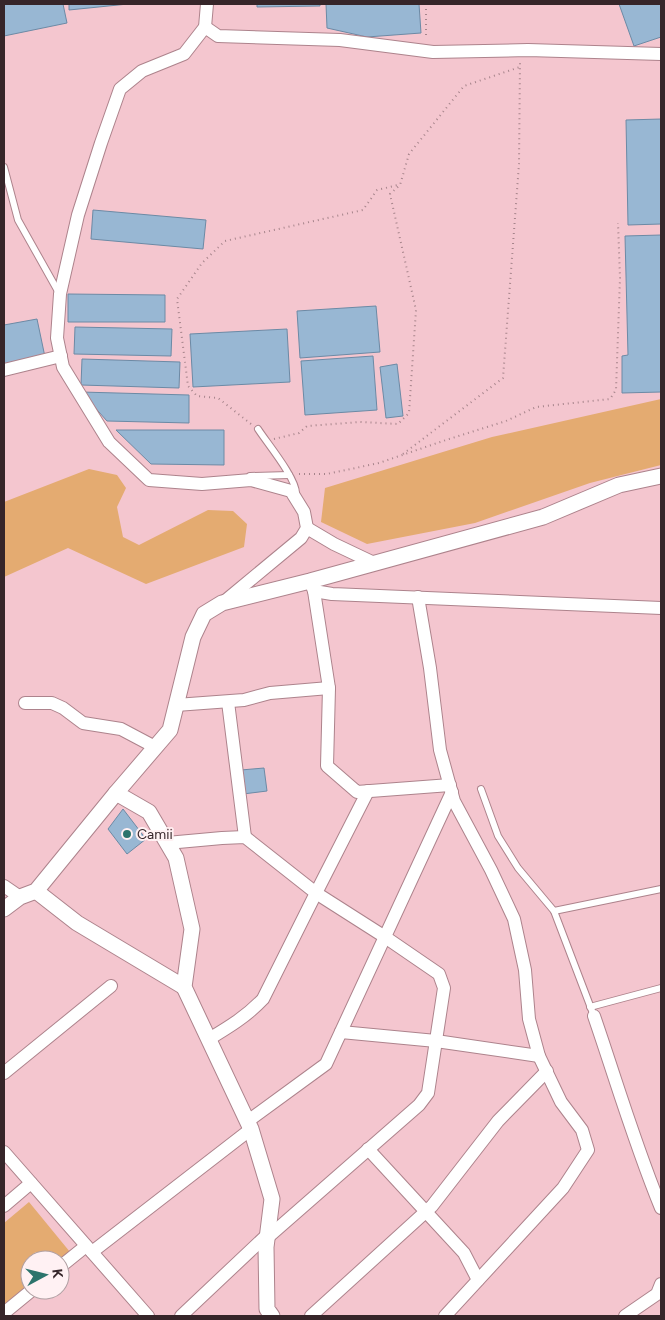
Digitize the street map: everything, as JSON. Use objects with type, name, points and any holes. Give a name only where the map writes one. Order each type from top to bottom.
[{"type":"street","points":[[4,909],[20,897],[36,892],[170,730],[193,637],[204,614],[222,603],[301,538],[307,528],[304,512],[291,491],[251,480],[202,484],[149,480],[109,442],[63,367],[57,338],[60,294],[78,215],[100,143],[120,89],[142,71],[184,54],[205,27],[207,4]]},
{"type":"street","points":[[205,27],[218,36],[340,40],[426,51],[520,50],[661,54]]},
{"type":"street","points":[[4,370],[61,356]]},
{"type":"street","points":[[222,603],[312,586],[374,562],[543,517],[619,485],[661,476]]},
{"type":"street","points":[[307,528],[334,544],[374,562]]},
{"type":"street","points":[[312,586],[332,594],[661,608]]},
{"type":"street","points":[[312,586],[329,688],[327,766],[357,792],[451,789]]},
{"type":"street","points":[[418,597],[430,668],[440,750],[454,801],[491,870],[514,919],[525,970],[529,1020],[539,1056],[560,1102],[582,1130],[588,1150],[563,1188],[445,1316]]},
{"type":"street","points":[[176,705],[228,702],[270,693],[329,688]]},
{"type":"street","points":[[25,703],[52,702],[83,723],[121,729],[155,747]]},
{"type":"street","points":[[228,702],[245,837]]},
{"type":"street","points":[[70,1261],[89,1249],[326,1064],[451,789]]},
{"type":"street","points":[[209,1039],[252,1011],[263,998],[368,791]]},
{"type":"street","points":[[116,793],[149,812],[176,858],[192,929],[184,986],[249,1125],[272,1199],[267,1236],[267,1309],[272,1316]]},
{"type":"street","points":[[167,843],[245,837],[316,893],[385,936],[439,974],[444,988],[428,1093],[418,1105],[267,1236],[181,1316]]},
{"type":"street","points":[[4,886],[20,897]]},
{"type":"street","points":[[36,892],[77,924],[184,986]]},
{"type":"street","points":[[4,1073],[111,986]]},
{"type":"street","points":[[592,1012],[644,1168],[661,1208]]},
{"type":"street","points":[[341,1032],[436,1041],[539,1056]]},
{"type":"street","points":[[311,1316],[432,1206],[498,1121],[547,1071]]},
{"type":"street","points":[[368,1149],[464,1253],[478,1280]]},
{"type":"street","points":[[4,1152],[148,1316]]},
{"type":"street","points":[[4,1206],[31,1183]]},
{"type":"street","points":[[625,1316],[657,1294],[661,1284]]},
{"type":"street","points":[[4,1313],[20,1300]]},
{"type":"lane","points":[[4,167],[18,220],[60,294]]},
{"type":"lane","points":[[258,429],[289,475],[296,488],[296,499]]},
{"type":"lane","points":[[202,484],[229,476],[289,475]]},
{"type":"lane","points":[[481,789],[498,836],[518,868],[554,911],[592,1012],[661,988]]},
{"type":"lane","points":[[554,911],[661,889]]},
{"type":"path","points":[[426,4],[426,51]]},
{"type":"path","points":[[401,455],[503,378],[519,164],[520,50]]},
{"type":"path","points":[[266,441],[300,433],[307,426],[360,422],[398,424],[409,413],[416,310],[390,194],[400,185],[408,154],[464,86],[520,67]]},
{"type":"path","points":[[258,429],[218,398],[197,396],[188,386],[177,299],[202,263],[225,242],[364,210],[377,190],[400,185]]},
{"type":"path","points":[[289,475],[327,474],[379,463],[506,421],[536,407],[610,399],[616,390],[620,278],[618,223]]},
{"type":"shaded area","points":[[661,399],[661,465],[590,483],[475,523],[367,544],[321,522],[325,488],[492,437]]},
{"type":"shaded area","points":[[89,469],[117,475],[126,488],[117,507],[123,537],[139,545],[208,510],[233,511],[247,524],[244,547],[146,584],[68,548],[4,577],[4,502]]},
{"type":"shaded area","points":[[29,1202],[68,1250],[20,1250],[20,1292],[4,1305],[4,1223]]},
{"type":"building","points":[[4,4],[63,4],[67,23],[4,36]]},
{"type":"building","points":[[69,4],[128,4],[69,10]]},
{"type":"building","points":[[257,4],[320,4],[320,6],[257,7]]},
{"type":"building","points":[[326,4],[419,4],[421,33],[367,37],[327,28]]},
{"type":"building","points":[[619,4],[661,4],[661,37],[634,46]]},
{"type":"building","points":[[661,119],[661,224],[628,225],[626,120]]},
{"type":"building","points":[[93,210],[206,220],[203,249],[91,239]]},
{"type":"building","points":[[661,235],[661,392],[622,393],[622,356],[628,355],[625,236]]},
{"type":"building","points":[[68,294],[165,295],[165,322],[68,322]]},
{"type":"building","points":[[376,306],[380,352],[300,358],[297,311]]},
{"type":"building","points":[[37,319],[45,357],[4,365],[4,325]]},
{"type":"building","points":[[75,327],[172,329],[171,356],[74,354]]},
{"type":"building","points":[[287,329],[290,382],[193,387],[190,334]]},
{"type":"building","points":[[373,356],[377,410],[305,415],[301,361]]},
{"type":"building","points":[[82,359],[180,362],[179,388],[81,385]]},
{"type":"building","points":[[397,364],[403,416],[386,418],[380,367]]},
{"type":"building","points":[[81,392],[189,395],[189,423],[107,421]]},
{"type":"building","points":[[116,430],[224,430],[224,465],[151,464]]},
{"type":"building","points":[[264,768],[267,791],[243,794],[241,770]]},
{"type":"building","name":"Camii","points":[[123,809],[146,839],[127,854],[108,829]]},
{"type":"place","name":"Camii","points":[[127,834]]}]
